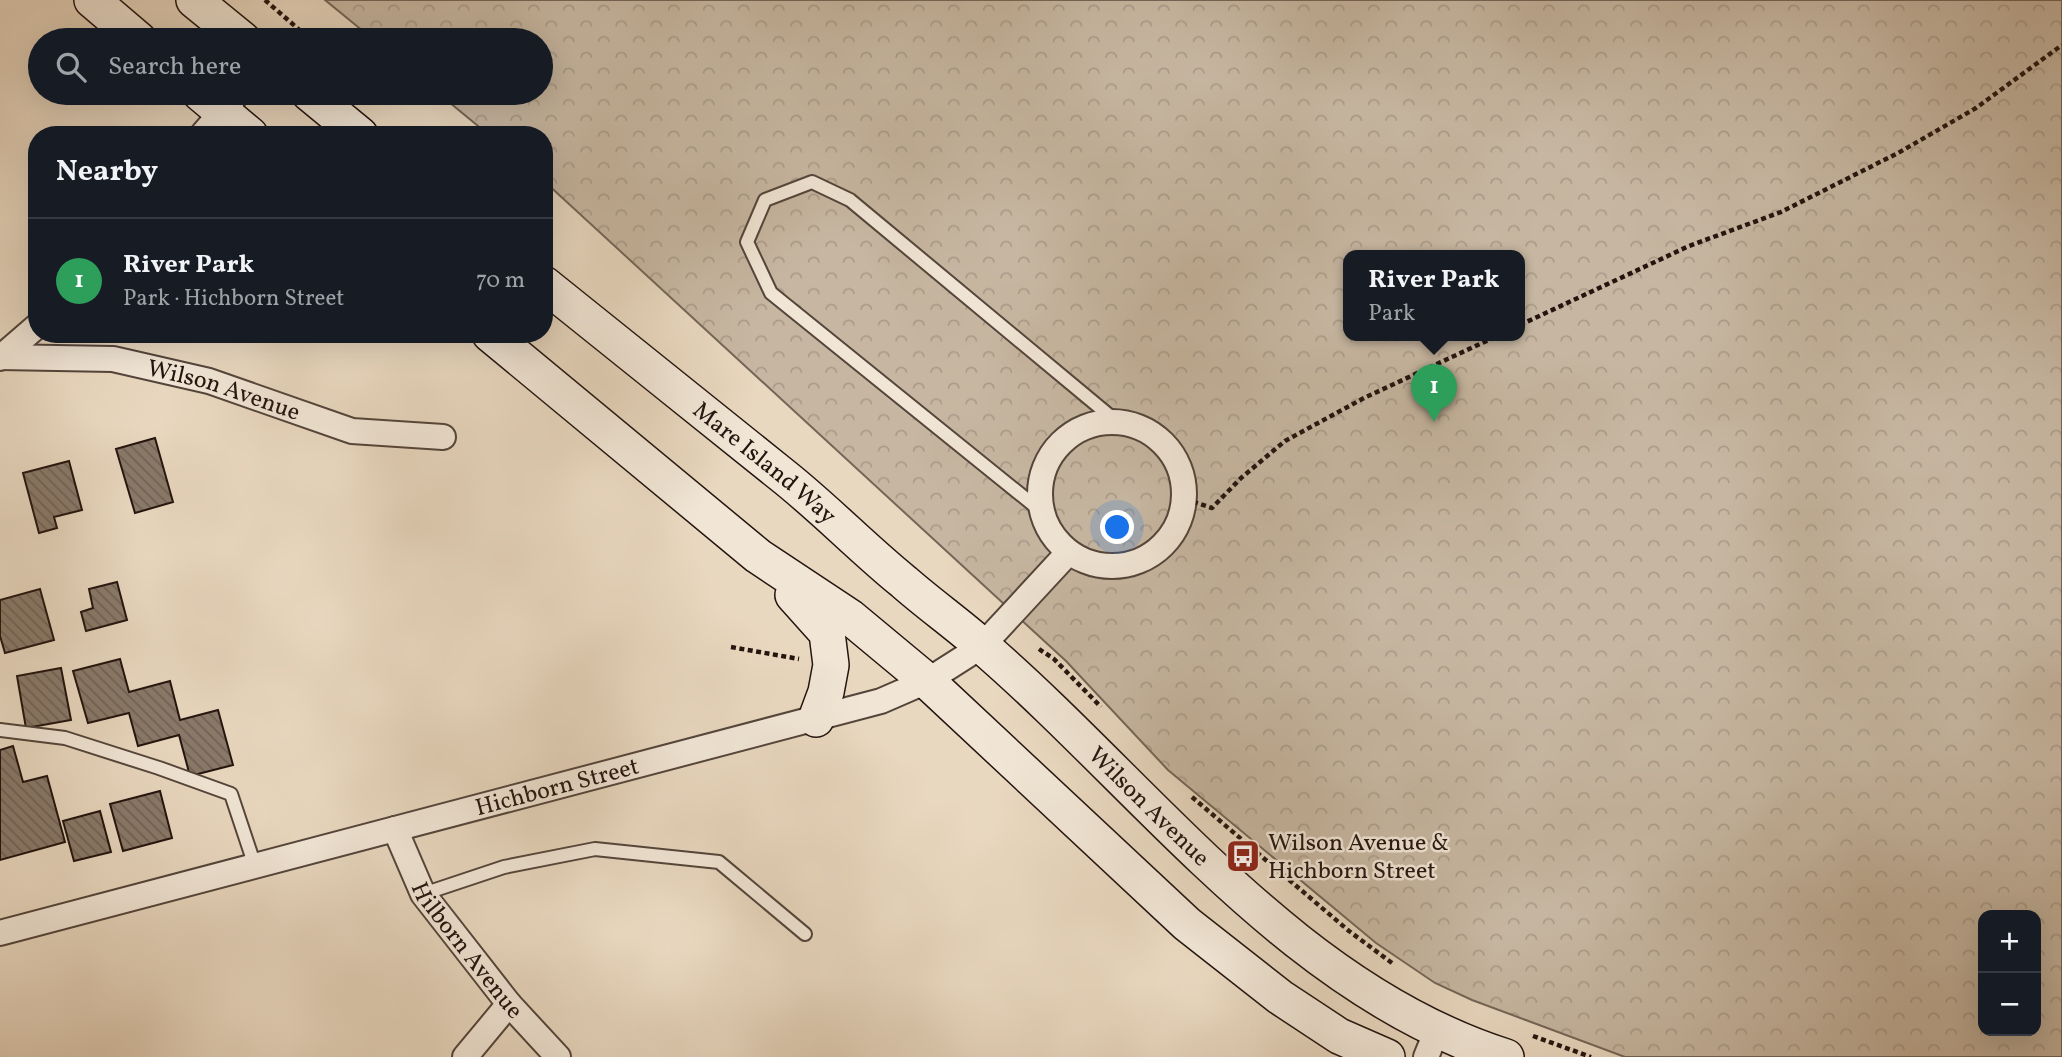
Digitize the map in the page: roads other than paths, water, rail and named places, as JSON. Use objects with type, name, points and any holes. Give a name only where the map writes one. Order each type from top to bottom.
[{"type":"main road","points":[[92,0],[125,28]]},
{"type":"main road","points":[[194,0],[251,28]]},
{"type":"main road","points":[[324,105],[349,126]]},
{"type":"main road","points":[[216,108],[239,126]]},
{"type":"main road","name":"Mare Island Way","points":[[553,291],[784,476],[902,581],[992,634]]},
{"type":"main road","points":[[501,343],[758,556],[850,617],[927,681],[1187,924],[1280,998],[1339,1036],[1387,1057]]},
{"type":"main road","points":[[758,556],[827,633],[831,665],[826,692],[816,719]]},
{"type":"main road","name":"Wilson Avenue","points":[[992,634],[1235,890],[1321,958],[1376,996],[1432,1044],[1514,1045]]},
{"type":"street","points":[[0,357],[28,334]]},
{"type":"street","name":"Wilson Avenue","points":[[0,357],[114,359],[209,381],[352,431],[443,437]]},
{"type":"street","points":[[1116,421],[1145,428],[1165,443],[1182,472],[1185,499],[1175,530],[1152,555],[1138,562],[1111,567],[1095,565],[1068,553],[1047,528],[1041,511],[1039,485],[1043,468],[1057,446],[1084,426],[1116,421]]},
{"type":"street","name":"Hichborn Street","points":[[0,933],[881,701],[927,681],[992,634],[1068,553]]},
{"type":"street","name":"Hilborn Avenue","points":[[395,829],[423,894],[509,1004],[558,1057]]},
{"type":"street","points":[[465,1057],[509,1004]]},
{"type":"lane","points":[[1041,511],[771,293],[747,242],[765,200],[812,182],[850,200],[1116,421]]},
{"type":"lane","points":[[0,730],[65,738],[231,794],[256,866]]},
{"type":"lane","points":[[423,894],[504,867],[595,849],[719,862],[805,934]]},
{"type":"place","name":"River Park","points":[[1434,422]]},
{"type":"place","name":"Wilson Avenue & Hichborn Street","points":[[1243,856]]}]
